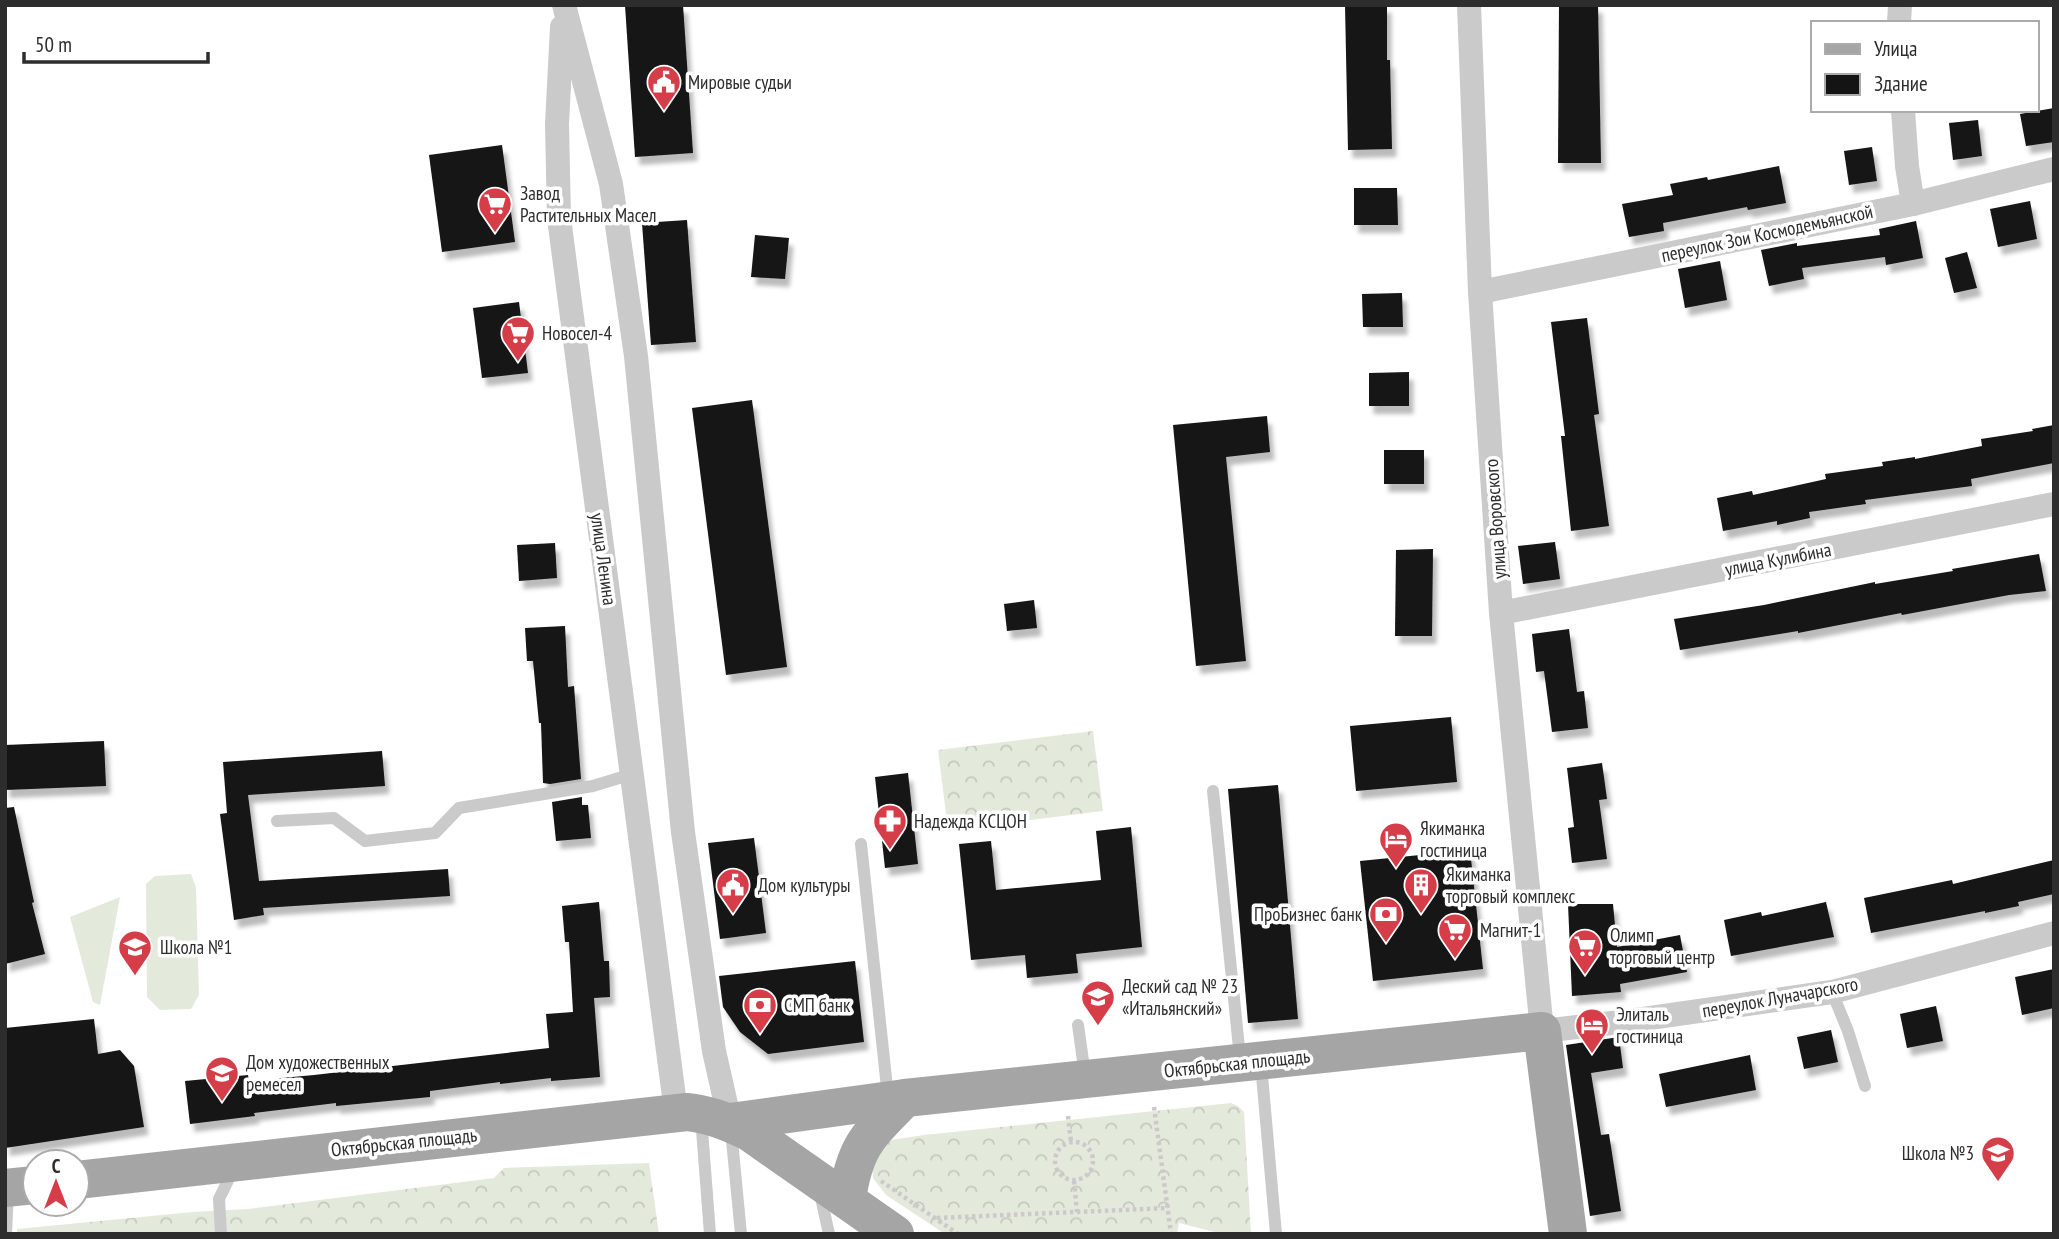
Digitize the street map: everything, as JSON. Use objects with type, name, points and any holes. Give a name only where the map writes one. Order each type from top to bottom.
[{"type":"main road","name":"Октябрьская площадь","points":[[91,1180],[238,1161],[897,1099],[1542,1031]]},
{"type":"main road","points":[[1542,1031],[1568,1234]]},
{"type":"main road","points":[[847,1185],[853,1163],[863,1144],[897,1099]]},
{"type":"main road","points":[[702,1116],[749,1132],[847,1185],[895,1234]]},
{"type":"street","name":"улица Ленина","points":[[564,5],[557,124],[559,218],[632,774],[702,1116]]},
{"type":"street","points":[[564,5],[611,184],[634,342],[683,832],[714,1051],[702,1116]]},
{"type":"street","name":"улица Воровского","points":[[1469,5],[1480,292],[1501,612],[1542,1031]]},
{"type":"street","points":[[1903,112],[1913,204]]},
{"type":"street","name":"переулок Зои Космодемьянской","points":[[1480,292],[1913,204],[2054,169]]},
{"type":"street","name":"улица Кулибина","points":[[1501,612],[2054,504]]},
{"type":"street","name":"переулок Луначарского","points":[[1542,1031],[1832,992],[2054,933]]},
{"type":"lane","points":[[277,821],[334,818],[365,841],[435,833],[459,808],[593,786],[632,774]]},
{"type":"lane","points":[[1213,791],[1276,1234]]},
{"type":"lane","points":[[862,844],[897,1099]]},
{"type":"lane","points":[[1832,992],[1848,1031],[1865,1086]]},
{"type":"lane","points":[[1078,1025],[1085,1079]]},
{"type":"lane","points":[[702,1116],[709,1234]]},
{"type":"lane","points":[[702,1116],[741,1234]]},
{"type":"lane","points":[[221,1234],[219,1199],[238,1161]]},
{"type":"lane","points":[[829,1234],[847,1185]]},
{"type":"lane","points":[[6,1234],[16,1187]]},
{"type":"path","points":[[1154,1107],[1171,1234]]},
{"type":"path","points":[[1068,1116],[1071,1142]]},
{"type":"path","points":[[1071,1142],[1088,1148],[1093,1159],[1090,1172],[1074,1181],[1062,1177],[1055,1166],[1059,1147],[1071,1142]]},
{"type":"path","points":[[1074,1181],[1077,1212]]},
{"type":"path","points":[[847,1185],[937,1218],[958,1234]]},
{"type":"path","points":[[937,1218],[1168,1208]]},
{"type":"green space","points":[[1093,731],[1103,811],[948,830],[938,750]]},
{"type":"green space","points":[[191,874],[196,888],[199,995],[191,1009],[160,1010],[147,997],[146,884],[155,876]]},
{"type":"green space","points":[[120,897],[100,1005],[93,1002],[70,917]]},
{"type":"green space","points":[[1231,1103],[1244,1112],[1251,1234],[1223,1234],[1179,1223],[1177,1234],[945,1234],[886,1195],[873,1178],[872,1161],[891,1140]]},
{"type":"green space","points":[[649,1163],[659,1234],[17,1234],[17,1229],[248,1209],[494,1178],[504,1168]]},
{"type":"building","points":[[625,5],[683,5],[693,153],[635,157]]},
{"type":"building","points":[[1345,5],[1387,5],[1392,149],[1348,150]]},
{"type":"building","points":[[1559,5],[1598,5],[1601,163],[1558,163]]},
{"type":"building","points":[[2054,108],[2054,142],[2026,146],[2020,114]]},
{"type":"building","points":[[1978,120],[1982,156],[1953,160],[1949,123]]},
{"type":"building","points":[[502,145],[515,242],[442,252],[429,155]]},
{"type":"building","points":[[1872,147],[1877,181],[1849,185],[1844,151]]},
{"type":"building","points":[[1779,166],[1786,203],[1748,210],[1747,207],[1663,223],[1664,231],[1629,237],[1622,204],[1673,195],[1670,184],[1707,177],[1708,180]]},
{"type":"building","points":[[1354,188],[1397,188],[1398,225],[1354,225]]},
{"type":"building","points":[[2030,201],[2037,239],[1998,247],[1990,209]]},
{"type":"building","points":[[687,220],[696,342],[651,345],[642,223]]},
{"type":"building","points":[[1916,221],[1923,258],[1886,265],[1885,257],[1802,268],[1804,279],[1769,286],[1761,250],[1797,243],[1797,246],[1880,235],[1879,229]]},
{"type":"building","points":[[755,235],[789,238],[785,279],[751,277]]},
{"type":"building","points":[[1967,252],[1977,288],[1954,293],[1945,258]]},
{"type":"building","points":[[1720,261],[1727,300],[1685,308],[1678,269]]},
{"type":"building","points":[[1402,293],[1403,327],[1363,327],[1362,294]]},
{"type":"building","points":[[519,302],[528,373],[482,378],[473,308]]},
{"type":"building","points":[[1587,318],[1599,414],[1594,415],[1609,526],[1571,531],[1561,436],[1565,436],[1551,322]]},
{"type":"building","points":[[1409,372],[1409,406],[1369,406],[1369,373]]},
{"type":"building","points":[[752,400],[787,667],[726,675],[692,408]]},
{"type":"building","points":[[1267,416],[1270,452],[1226,457],[1246,661],[1196,666],[1173,425]]},
{"type":"building","points":[[2054,425],[2054,463],[1971,479],[1972,486],[1865,500],[1866,504],[1809,512],[1810,518],[1723,531],[1717,498],[1752,491],[1753,495],[1826,479],[1825,474],[1883,466],[1882,462],[1915,459],[1982,446],[1981,439]]},
{"type":"building","points":[[1384,450],[1424,450],[1424,484],[1384,484]]},
{"type":"building","points":[[1555,542],[1560,579],[1523,584],[1518,546]]},
{"type":"building","points":[[555,543],[557,578],[519,581],[517,545]]},
{"type":"building","points":[[1433,549],[1432,636],[1395,636],[1396,550]]},
{"type":"building","points":[[2039,554],[2046,591],[1680,650],[1674,619]]},
{"type":"building","points":[[1034,600],[1037,628],[1007,631],[1004,604]]},
{"type":"building","points":[[565,626],[568,687],[574,686],[581,779],[550,784],[543,783],[541,723],[533,661],[527,661],[525,628]]},
{"type":"building","points":[[1569,629],[1577,692],[1584,691],[1588,728],[1552,732],[1544,671],[1536,672],[1532,634]]},
{"type":"building","points":[[1451,717],[1457,782],[1356,791],[1350,726]]},
{"type":"building","points":[[104,741],[106,786],[5,790],[5,745]]},
{"type":"building","points":[[382,751],[385,786],[248,795],[259,881],[448,869],[450,896],[263,908],[264,915],[234,920],[220,814],[227,813],[223,762]]},
{"type":"building","points":[[1602,763],[1607,799],[1599,800],[1607,859],[1572,863],[1568,828],[1574,827],[1567,768]]},
{"type":"building","points":[[908,773],[918,864],[885,868],[875,777]]},
{"type":"building","points":[[1278,785],[1298,1019],[1248,1023],[1228,789]]},
{"type":"building","points":[[582,797],[582,805],[588,805],[591,838],[556,841],[552,802]]},
{"type":"building","points":[[14,807],[34,902],[32,903],[45,954],[5,964],[5,808]]},
{"type":"building","points":[[1131,827],[1142,947],[1076,954],[1078,973],[1027,978],[1025,955],[971,960],[959,844],[991,841],[996,890],[1101,880],[1096,831]]},
{"type":"building","points":[[754,838],[766,933],[720,939],[708,843]]},
{"type":"building","name":"Якиманка торговый комплекс","points":[[1470,850],[1483,969],[1373,981],[1360,861]]},
{"type":"building","points":[[2054,860],[2054,894],[2018,902],[2019,906],[1871,933],[1864,898],[1952,880],[1953,884]]},
{"type":"building","points":[[599,902],[604,961],[609,961],[610,997],[594,998],[600,1077],[500,1082],[430,1091],[430,1097],[336,1106],[336,1103],[190,1124],[185,1081],[248,1075],[249,1081],[549,1048],[546,1014],[573,1012],[569,942],[565,942],[562,906]]},
{"type":"building","points":[[1826,902],[1834,937],[1731,956],[1724,920],[1761,912],[1762,916]]},
{"type":"building","points":[[1568,904],[1613,904],[1617,947],[1680,935],[1687,972],[1620,984],[1621,992],[1572,996]]},
{"type":"building","points":[[855,961],[864,1042],[768,1054],[740,1032],[723,1007],[719,976]]},
{"type":"building","points":[[2054,969],[2054,1008],[2022,1015],[2015,977]]},
{"type":"building","points":[[1936,1006],[1943,1041],[1907,1048],[1900,1014]]},
{"type":"building","points":[[94,1019],[98,1054],[120,1050],[134,1066],[144,1127],[5,1148],[5,1028]]},
{"type":"building","points":[[1831,1030],[1838,1062],[1804,1069],[1797,1037]]},
{"type":"building","points":[[1619,1037],[1623,1068],[1591,1073],[1601,1135],[1609,1134],[1621,1211],[1590,1216],[1566,1045]]},
{"type":"building","points":[[1750,1055],[1756,1090],[1666,1107],[1659,1074]]},
{"type":"place","name":"Мировые судьи","points":[[664,112]]},
{"type":"place","name":"Завод Растительных Масел","points":[[495,234]]},
{"type":"place","name":"Новосел-4","points":[[518,363]]},
{"type":"place","name":"Надежда КСЦОН","points":[[890,851]]},
{"type":"place","name":"Якиманка гостиница","points":[[1396,869]]},
{"type":"place","name":"Дом культуры","points":[[733,915]]},
{"type":"place","name":"Якиманка торговый комплекс","points":[[1421,915]]},
{"type":"place","name":"ПроБизнес банк","points":[[1386,944]]},
{"type":"place","name":"Магнит-1","points":[[1455,960]]},
{"type":"place","name":"Олимп торговый центр","points":[[1585,976]]},
{"type":"place","name":"Школа №1","points":[[135,977]]},
{"type":"place","name":"Деский сад № 23 «Итальянский»","points":[[1098,1027]]},
{"type":"place","name":"СМП банк","points":[[760,1035]]},
{"type":"place","name":"Элиталь гостиница","points":[[1592,1055]]},
{"type":"place","name":"Дом художественных ремесел","points":[[222,1103]]},
{"type":"place","name":"Школа №3","points":[[1998,1183]]}]
